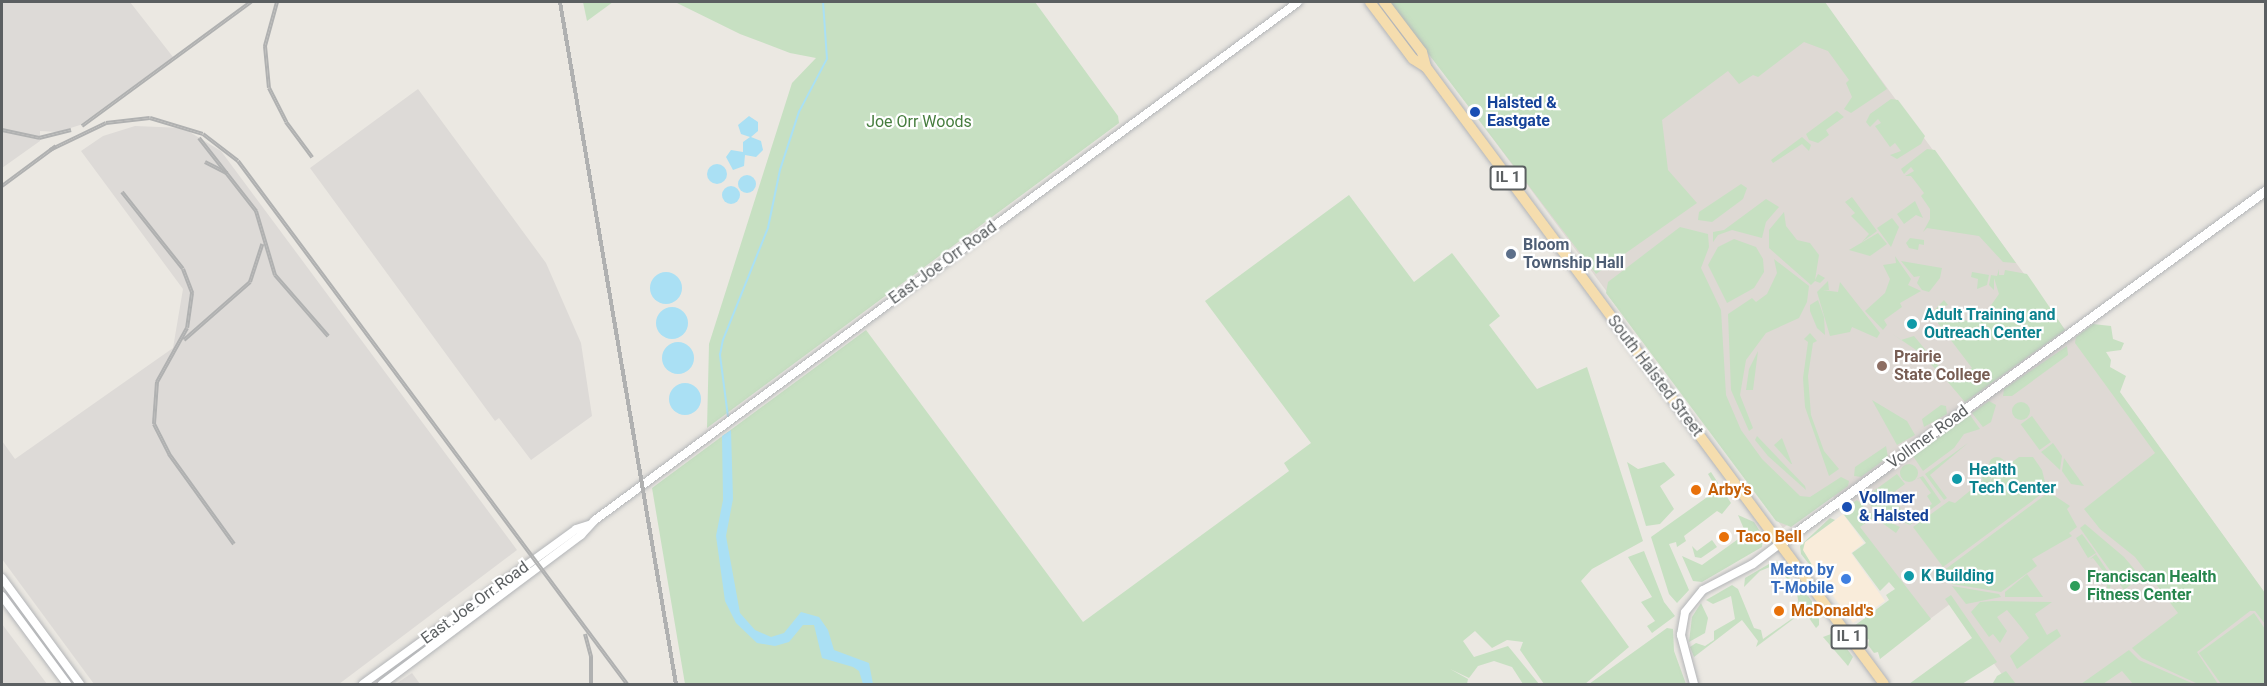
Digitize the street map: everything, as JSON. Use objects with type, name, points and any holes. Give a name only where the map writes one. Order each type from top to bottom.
[{"type":"main road","name":"South Halsted Street","points":[[1370,2],[1413,59],[1426,68],[1884,684]]},
{"type":"main road","name":"South Halsted Street","points":[[1384,2],[1422,52],[1426,68]]},
{"type":"main road","name":"Vollmer Road","points":[[1780,544],[2265,190]]},
{"type":"street","name":"East Joe Orr Road","points":[[382,684],[581,535],[589,525],[1298,2]]},
{"type":"street","name":"East Joe Orr Road","points":[[363,684],[576,529],[589,525]]},
{"type":"street","name":"Vollmer Road","points":[[1694,684],[1685,656],[1682,621],[1703,590],[1753,564],[1780,544]]},
{"type":"street","points":[[2,578],[80,684]]},
{"type":"street","points":[[2,597],[67,684]]},
{"type":"shaded area","points":[[2,2],[130,2],[173,57],[80,125],[58,132],[40,131],[40,141],[2,168]]},
{"type":"shaded area","name":"Prairie State College","points":[[1391,2],[1824,2],[2072,339],[2078,335],[2265,593],[2265,684],[2009,684],[1950,604],[1926,622],[1831,494],[1783,528]]},
{"type":"shaded area","points":[[418,89],[546,263],[581,343],[592,416],[531,460],[499,418],[495,421],[310,168]]},
{"type":"shaded area","points":[[135,126],[183,128],[221,151],[517,550],[339,684],[94,684],[2,559],[2,441],[15,459],[173,348],[183,289],[81,151],[103,136]]},
{"type":"shaded area","points":[[1843,514],[1864,543],[1851,553],[1885,601],[1853,623],[1803,555],[1803,544]]},
{"type":"shaded area","points":[[2,624],[47,684],[2,684]]},
{"type":"shaded area","points":[[412,673],[420,684],[396,684]]},
{"type":"green space","points":[[583,2],[613,2],[587,21]]},
{"type":"green space","name":"Joe Orr Woods","points":[[675,2],[1035,2],[1118,116],[1119,123],[707,428],[709,344],[792,83],[816,58],[790,53],[740,34]]},
{"type":"green space","points":[[1389,2],[1825,2],[1887,89],[1851,113],[1844,109],[1852,97],[1846,83],[1849,80],[1828,51],[1804,42],[1758,77],[1753,75],[1739,84],[1728,71],[1662,120],[1668,170],[1697,203],[1596,274]]},
{"type":"green space","points":[[1891,99],[1898,100],[1925,136],[1921,144],[1897,159],[1890,155],[1901,151],[1895,143],[1890,147],[1875,126],[1881,123],[1878,119],[1870,127],[1866,122],[1870,114]]},
{"type":"green space","points":[[1837,111],[1844,117],[1826,130],[1829,135],[1818,143],[1809,140],[1806,134]]},
{"type":"green space","points":[[1802,137],[1811,145],[1809,151],[1802,144],[1773,163],[1771,160]]},
{"type":"green space","points":[[1927,149],[1935,150],[2016,263],[2003,262],[1979,236],[1927,228],[1923,232],[1930,219],[1930,209],[1921,196],[1924,193],[1911,176],[1905,176],[1914,171],[1911,167],[1904,174],[1901,169]]},
{"type":"green space","points":[[1741,184],[1747,188],[1743,199],[1712,222],[1698,220],[1699,212]]},
{"type":"green space","points":[[1349,195],[1414,282],[1452,253],[1500,316],[1489,325],[1537,389],[1587,367],[1643,541],[1592,569],[1581,581],[1629,647],[1585,684],[1544,684],[1520,650],[1523,642],[1507,640],[1492,648],[1475,631],[1463,641],[1474,657],[1508,646],[1539,684],[1523,684],[1512,667],[1494,661],[1478,666],[1469,678],[1450,669],[1468,679],[1467,684],[685,684],[652,488],[866,330],[1083,622],[1289,471],[1284,463],[1311,443],[1205,301]]},
{"type":"green space","points":[[1852,197],[1877,231],[1862,242],[1869,234],[1851,216],[1855,213],[1845,202]]},
{"type":"green space","points":[[1766,199],[1779,207],[1766,222],[1762,238],[1732,230],[1718,235],[1713,242],[1713,232],[1724,230]]},
{"type":"green space","points":[[1915,201],[1923,218],[1916,215],[1904,224],[1897,214]]},
{"type":"green space","points":[[1784,212],[1786,226],[1797,240],[1810,243],[1819,255],[1815,280],[1818,274],[1825,278],[1820,283],[1815,281],[1811,285],[1769,248],[1769,230]]},
{"type":"green space","points":[[1892,218],[1899,227],[1891,247],[1877,228]]},
{"type":"green space","points":[[1680,227],[1708,234],[1709,247],[1701,268],[1721,310],[1726,395],[1741,430],[1762,459],[1800,496],[1810,497],[1841,477],[1849,481],[1848,486],[1791,527],[1776,521],[1606,293],[1608,282]]},
{"type":"green space","points":[[1878,233],[1887,244],[1870,256],[1849,250]]},
{"type":"green space","points":[[1910,238],[1924,240],[1924,245],[1919,244],[1918,250],[1909,248],[1906,243]]},
{"type":"green space","points":[[1734,239],[1756,247],[1763,259],[1764,272],[1754,288],[1727,303],[1708,265],[1718,247]]},
{"type":"green space","points":[[1895,256],[1911,279],[1908,285],[1921,291],[1900,303],[1902,307],[1884,320],[1887,325],[1883,330],[1865,311],[1885,293],[1890,279],[1883,265],[1896,263]]},
{"type":"green space","points":[[1774,259],[1809,286],[1807,302],[1799,318],[1766,333],[1746,360],[1740,395],[1753,428],[1749,431],[1731,390],[1728,314],[1752,298],[1756,302],[1767,294],[1777,273]]},
{"type":"green space","points":[[1901,261],[1942,268],[1940,278],[1929,292],[1922,290],[1917,283],[1920,276],[1914,277]]},
{"type":"green space","points":[[1999,269],[1999,275],[2004,275],[2005,270],[2027,274],[2065,330],[1965,402],[1947,381],[1959,380],[1962,373],[1972,368],[1931,314],[1944,300],[1948,305],[1942,307],[1943,316],[1968,321],[1984,315],[1999,294],[1994,278],[1994,290],[1989,285],[1991,275],[1997,276]]},
{"type":"green space","points":[[1972,272],[1989,275],[1987,285],[1977,289],[1978,279],[1971,277]]},
{"type":"green space","points":[[1828,281],[1829,290],[1823,290],[1838,292],[1840,282],[1880,333],[1877,338],[1852,327],[1850,332],[1830,336],[1817,292]]},
{"type":"green space","points":[[1818,300],[1824,317],[1825,335],[1817,328],[1810,311],[1810,305]]},
{"type":"green space","points":[[2093,324],[2111,326],[2113,339],[2124,343],[2121,350],[2106,352],[2111,360],[2110,367],[2126,376],[2120,392],[2265,593],[2265,624],[2255,611],[2250,611],[2197,652],[2218,684],[2198,684],[2142,658],[2132,648],[2178,613],[2135,557],[2100,529],[2084,509],[2155,453],[2075,343],[2076,337]]},
{"type":"green space","points":[[1810,333],[1817,341],[1813,343],[1808,376],[1811,415],[1824,451],[1839,469],[1829,476],[1805,407],[1803,378],[1808,342],[1804,339]]},
{"type":"green space","points":[[1914,336],[1948,377],[1945,379],[1919,352],[1901,340]]},
{"type":"green space","points":[[2067,346],[2068,355],[2012,396],[2003,396],[2004,389]]},
{"type":"green space","points":[[1758,351],[1753,390],[1746,390],[1749,369]]},
{"type":"green space","points":[[1872,400],[1907,421],[1915,435],[1897,445]]},
{"type":"green space","points":[[1989,401],[1996,405],[1991,422],[1983,427],[1972,413]]},
{"type":"green space","points":[[2021,402],[2027,405],[2030,411],[2027,417],[2021,420],[2015,417],[2012,411],[2015,405]]},
{"type":"green space","points":[[1941,405],[1946,406],[1947,414],[1924,427],[1922,419]]},
{"type":"green space","points":[[1970,415],[1980,429],[1964,434],[1954,448],[1923,471],[1913,456]]},
{"type":"green space","points":[[2032,416],[2051,442],[2039,450],[2021,424]]},
{"type":"green space","points":[[1757,436],[1805,486],[1806,490],[1768,456],[1755,440]]},
{"type":"green space","points":[[1782,438],[1792,464],[1774,445]]},
{"type":"green space","points":[[1968,443],[1930,475],[1947,498],[1944,500],[1925,474]]},
{"type":"green space","points":[[2053,443],[2062,456],[2060,470],[2041,452]]},
{"type":"green space","points":[[1886,446],[1888,457],[1861,477],[1854,476],[1855,467]]},
{"type":"green space","points":[[1997,457],[2005,465],[1997,473],[1989,465]]},
{"type":"green space","points":[[2019,457],[2033,457],[2042,470],[2047,490],[1943,567],[1913,527],[1949,501],[1955,503],[1983,480],[1977,472],[1985,466],[1992,475],[1987,488],[1993,476]]},
{"type":"green space","points":[[2064,458],[2084,486],[2071,484],[2062,471]]},
{"type":"green space","points":[[1627,462],[1638,469],[1664,462],[1675,475],[1660,486],[1674,509],[1660,524],[1646,526]]},
{"type":"green space","points":[[1909,464],[1915,467],[1918,473],[1915,479],[1909,482],[1903,479],[1900,473],[1903,467]]},
{"type":"green space","points":[[1711,472],[1731,503],[1722,514],[1717,511],[1684,536],[1686,541],[1677,547],[1676,542],[1669,544],[1689,590],[1677,603],[1669,594],[1651,537],[1713,493],[1715,486],[1708,474]]},
{"type":"green space","points":[[1897,474],[1905,484],[1891,494],[1907,519],[1917,512],[1920,517],[1910,525],[1874,509],[1864,498]]},
{"type":"green space","points":[[1923,476],[1941,502],[1922,516],[1919,513],[1932,504],[1927,496],[1931,493],[1920,478],[1916,479]]},
{"type":"green space","points":[[2049,492],[2070,506],[2067,509],[2077,527],[2069,533],[2072,536],[2032,559],[2037,566],[2001,592],[1952,584],[1943,571]]},
{"type":"green space","points":[[1857,500],[1872,514],[1900,527],[1896,533],[1874,517],[1860,527],[1931,619],[1880,659],[1878,652],[1874,653],[1868,645],[1869,639],[1865,641],[1854,626],[1889,600],[1886,595],[1895,589],[1889,582],[1880,591],[1852,553],[1866,543],[1841,511]]},
{"type":"green space","points":[[1738,515],[1754,522],[1763,536],[1762,547],[1702,582],[1693,581],[1682,556],[1702,565],[1741,537],[1744,529]]},
{"type":"green space","points":[[1830,518],[1835,520],[1805,542],[1803,550],[1820,578],[1801,554],[1800,546]]},
{"type":"green space","points":[[2085,524],[2124,557],[2141,577],[2124,590],[2080,528]]},
{"type":"green space","points":[[2082,534],[2096,553],[2088,558],[2076,538]]},
{"type":"green space","points":[[1712,540],[1717,547],[1701,558],[1695,557],[1692,546],[1697,551]]},
{"type":"green space","points":[[1644,551],[1664,602],[1675,616],[1652,633],[1647,626],[1655,621],[1641,602],[1652,597],[1628,557]]},
{"type":"green space","points":[[2096,554],[2112,578],[2108,598],[2106,575],[2093,558],[2090,559]]},
{"type":"green space","points":[[1774,561],[1785,565],[1791,573],[1789,581],[1775,565],[1760,571],[1744,587],[1745,578]]},
{"type":"green space","points":[[2027,574],[2043,597],[2005,597],[2005,592]]},
{"type":"green space","points":[[1732,585],[1738,589],[1754,628],[1761,630],[1763,639],[1800,613],[1796,587],[1803,589],[1819,611],[1819,625],[1816,628],[1804,611],[1756,647],[1758,641],[1742,620],[1694,657],[1690,647],[1696,643],[1705,646],[1714,640],[1714,631],[1735,619],[1731,596],[1713,604],[1706,600]]},
{"type":"green space","points":[[1952,586],[1999,594],[2001,597],[1966,604]]},
{"type":"green space","points":[[1951,595],[1997,662],[1962,684],[1909,684],[1972,638],[1945,599]]},
{"type":"green space","points":[[1980,602],[2052,602],[2035,614],[2047,635],[2057,629],[2061,636],[2017,669],[2010,656],[2029,638],[2021,627],[2007,610],[1997,617],[2007,631],[2000,643],[1993,634],[1989,637],[1971,612]]},
{"type":"green space","points":[[1701,603],[1708,618],[1705,633],[1689,642],[1692,617]]},
{"type":"green space","points":[[2254,613],[2265,629],[2265,684],[2221,684],[2199,653]]},
{"type":"green space","points":[[1667,628],[1673,629],[1674,651],[1686,684],[1589,684]]},
{"type":"green space","points":[[1831,634],[1839,638],[1853,657],[1848,666],[1823,637]]},
{"type":"green space","points":[[2129,650],[2139,660],[2194,684],[2133,684],[2122,671],[2103,684],[2081,684]]},
{"type":"green space","points":[[2006,671],[2016,684],[1993,683],[1997,676]]},
{"type":"water","points":[[749,116],[758,122],[758,131],[751,137],[761,141],[763,150],[756,157],[745,155],[744,166],[733,170],[726,157],[731,150],[743,152],[743,142],[750,137],[741,134],[738,125]]},
{"type":"water","points":[[713,164],[721,164],[727,170],[727,178],[721,184],[713,184],[707,178],[707,170]]},
{"type":"water","points":[[747,175],[753,178],[756,184],[753,190],[747,193],[741,190],[738,184],[741,178]]},
{"type":"water","points":[[731,186],[737,189],[740,195],[737,201],[731,204],[725,201],[722,195],[725,189]]},
{"type":"water","points":[[666,272],[677,277],[682,288],[677,299],[666,304],[655,299],[650,288],[655,277]]},
{"type":"water","points":[[672,307],[683,312],[688,323],[683,334],[672,339],[661,334],[656,323],[661,312]]},
{"type":"water","points":[[678,342],[689,347],[694,358],[689,369],[678,374],[667,369],[662,358],[667,347]]},
{"type":"water","points":[[685,383],[696,388],[701,399],[696,410],[685,415],[674,410],[669,399],[674,388]]},
{"type":"water","points":[[731,430],[733,499],[726,536],[740,613],[755,630],[771,637],[784,633],[801,612],[819,617],[828,630],[834,650],[869,663],[873,684],[863,684],[859,671],[853,667],[822,658],[814,625],[803,625],[789,642],[775,646],[757,643],[736,623],[725,601],[716,536],[723,500],[722,436]]},
{"type":"waterway","points":[[728,417],[720,355],[723,340],[768,228],[780,170],[799,112],[827,59],[823,2]]},
{"type":"railway","points":[[82,126],[251,2]]},
{"type":"railway","points":[[277,2],[265,46],[269,88],[286,122],[312,157]]},
{"type":"railway","points":[[560,2],[676,684]]},
{"type":"railway","points":[[50,150],[106,123],[150,118],[203,134],[238,161],[627,684]]},
{"type":"railway","points":[[2,130],[39,138],[71,130]]},
{"type":"railway","points":[[199,138],[256,211],[275,275],[328,336]]},
{"type":"railway","points":[[2,186],[56,146]]},
{"type":"railway","points":[[205,162],[227,173]]},
{"type":"railway","points":[[122,192],[183,269],[192,293],[187,328],[157,382],[154,424],[169,454],[234,544]]},
{"type":"railway","points":[[184,340],[250,282],[262,244]]},
{"type":"railway","points":[[585,634],[591,657],[591,684]]},
{"type":"place","name":"Halsted & Eastgate","points":[[1475,112]]},
{"type":"place","name":"Bloom Township Hall","points":[[1511,254]]},
{"type":"place","name":"Adult Training and Outreach Center","points":[[1912,324]]},
{"type":"place","name":"Prairie State College","points":[[1882,366]]},
{"type":"place","name":"Health Tech Center","points":[[1957,479]]},
{"type":"place","name":"Arby's","points":[[1696,490]]},
{"type":"place","name":"Vollmer & Halsted","points":[[1847,507]]},
{"type":"place","name":"Taco Bell","points":[[1724,537]]},
{"type":"place","name":"K Building","points":[[1909,576]]},
{"type":"place","name":"Metro by T-Mobile","points":[[1846,579]]},
{"type":"place","name":"Franciscan Health Fitness Center","points":[[2075,586]]},
{"type":"place","name":"McDonald's","points":[[1779,611]]}]
